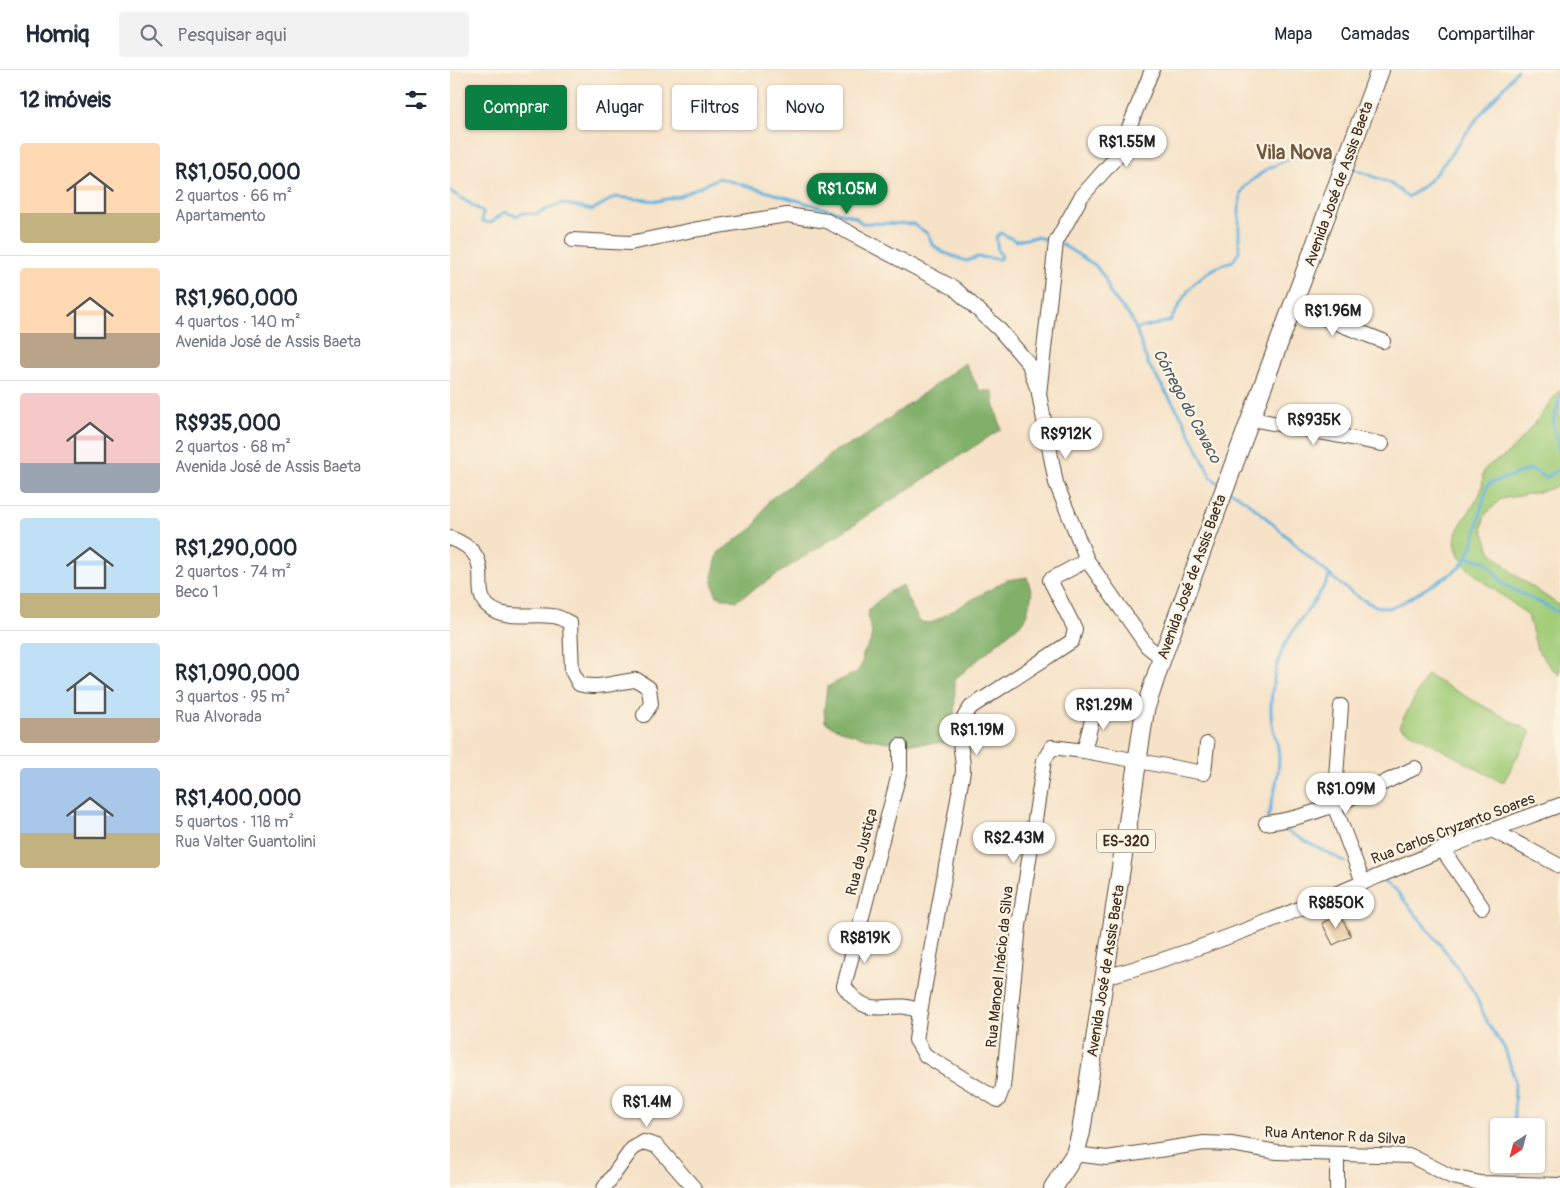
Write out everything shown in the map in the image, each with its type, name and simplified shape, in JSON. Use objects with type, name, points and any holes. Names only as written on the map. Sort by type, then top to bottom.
[{"type":"main road","name":"Avenida José de Assis Baeta","points":[[1053,1188],[1075,1154],[1081,1132],[1145,710],[1162,658],[1293,306],[1373,78],[1380,70]]},
{"type":"street","points":[[1039,394],[1056,242],[1081,198],[1118,155],[1152,70]]},
{"type":"street","points":[[573,240],[630,243],[693,230],[787,215],[827,221],[954,288],[998,328],[1029,364],[1039,394],[1056,483],[1087,560],[1146,646],[1162,658]]},
{"type":"street","points":[[1293,306],[1383,341]]},
{"type":"street","points":[[1252,419],[1382,444]]},
{"type":"street","points":[[450,538],[465,543],[480,562],[482,600],[488,607],[502,614],[554,616],[570,623],[572,671],[578,684],[592,688],[615,682],[637,680],[649,688],[651,704],[644,715]]},
{"type":"street","points":[[920,1012],[963,772],[963,755],[958,735],[961,719],[971,707],[1072,641],[1075,628],[1050,580],[1087,560]]},
{"type":"street","points":[[1084,751],[1096,704]]},
{"type":"street","points":[[1341,706],[1334,805],[1364,882]]},
{"type":"street","name":"Rua Manoel Inácio da Silva","points":[[920,1012],[916,1040],[925,1055],[998,1100],[1003,1087],[1019,926],[1044,760],[1052,748],[1084,751],[1138,763],[1204,773],[1207,744]]},
{"type":"street","name":"Rua da Justiça","points":[[900,746],[900,770],[844,986],[853,999],[870,1008],[912,1007],[920,1012]]},
{"type":"street","points":[[1266,823],[1290,820],[1334,805],[1415,768]]},
{"type":"street","name":"Rua Carlos Cryzanto Soares","points":[[1105,977],[1143,967],[1305,906],[1442,849],[1560,805]]},
{"type":"street","points":[[1492,830],[1560,866]]},
{"type":"street","points":[[1442,849],[1482,907]]},
{"type":"street","points":[[604,1188],[632,1149],[644,1142],[657,1146],[694,1188]]},
{"type":"street","name":"Rua Antenor R da Silva","points":[[1075,1154],[1107,1158],[1213,1144],[1230,1144],[1277,1152],[1411,1156],[1452,1177],[1480,1183],[1560,1186]]},
{"type":"street","points":[[1337,1155],[1337,1188]]},
{"type":"green space","points":[[965,363],[980,391],[993,391],[1001,429],[736,601],[716,596],[712,577],[718,553],[754,527],[769,500],[819,465],[834,451],[858,441]]},
{"type":"green space","points":[[1560,389],[1560,485],[1544,491],[1501,499],[1485,515],[1482,527],[1490,551],[1515,575],[1560,606],[1560,675],[1551,668],[1537,649],[1528,615],[1470,571],[1460,558],[1456,547],[1456,537],[1458,529],[1481,491],[1483,474],[1486,468],[1505,456],[1514,447],[1535,423]]},
{"type":"green space","points":[[1027,577],[1032,594],[1025,620],[955,679],[954,742],[888,742],[855,735],[825,722],[824,710],[827,687],[857,672],[862,664],[863,654],[870,643],[872,632],[868,618],[869,609],[887,593],[903,585],[907,598],[920,622],[931,623],[1007,580]]},
{"type":"green space","points":[[1427,675],[1531,732],[1503,783],[1399,726]]},
{"type":"building","points":[[1340,914],[1351,936],[1333,945],[1322,923]]},
{"type":"waterway","points":[[1354,169],[1390,183],[1408,197],[1430,180],[1439,170],[1472,125],[1517,70]]},
{"type":"waterway","points":[[1136,329],[1170,321],[1195,283],[1213,269],[1233,261],[1239,252],[1239,206],[1241,193],[1245,186],[1267,169],[1312,149],[1337,160]]},
{"type":"waterway","name":"Córrego do Cavaco","points":[[450,191],[483,212],[482,221],[490,223],[505,212],[516,216],[524,213],[536,214],[562,203],[592,210],[615,197],[658,201],[680,196],[719,178],[855,217],[862,223],[913,224],[928,234],[932,244],[942,252],[966,261],[978,257],[1000,259],[1002,256],[998,251],[996,237],[1001,233],[1016,241],[1036,237],[1053,241]]},
{"type":"waterway","name":"Córrego do Cavaco","points":[[1061,244],[1095,265],[1105,278],[1110,293],[1131,318],[1148,364],[1183,419],[1211,477],[1220,485]]},
{"type":"waterway","name":"Córrego do Cavaco","points":[[1560,397],[1553,423],[1560,455]]},
{"type":"waterway","name":"Córrego do Cavaco","points":[[1230,491],[1266,518],[1332,577],[1353,593],[1372,604],[1388,608],[1402,603],[1458,569],[1470,551],[1488,484],[1531,469],[1546,478],[1560,468]]},
{"type":"waterway","points":[[1467,557],[1487,562],[1503,584],[1560,613]]},
{"type":"waterway","points":[[1268,817],[1279,764],[1279,753],[1272,724],[1271,708],[1273,682],[1277,666],[1289,637],[1318,596],[1330,575]]},
{"type":"waterway","points":[[1279,827],[1345,862]]},
{"type":"waterway","points":[[1382,881],[1395,889],[1447,953],[1474,992],[1487,1022],[1505,1049],[1515,1080],[1514,1118]]},
{"type":"district","name":"Vila Nova","points":[[1294,152]]}]
